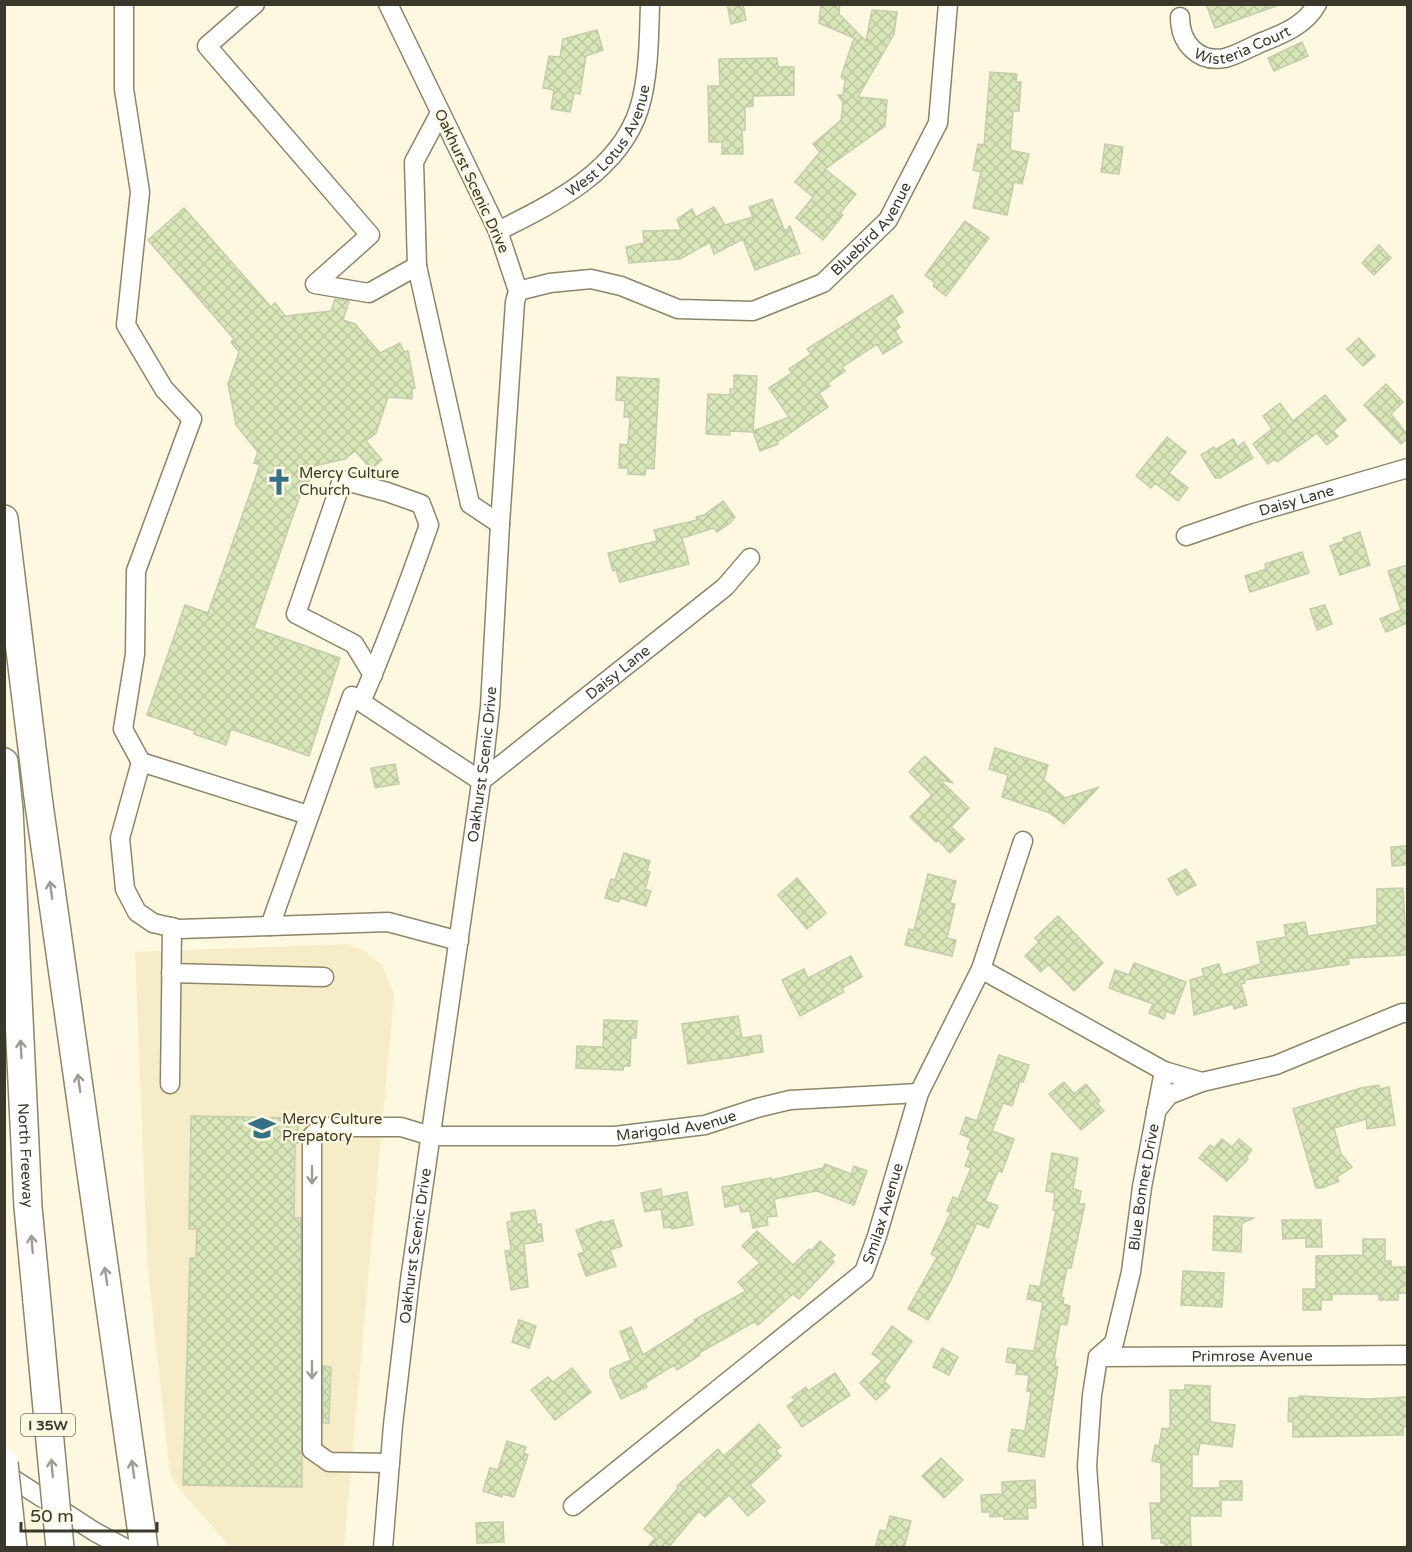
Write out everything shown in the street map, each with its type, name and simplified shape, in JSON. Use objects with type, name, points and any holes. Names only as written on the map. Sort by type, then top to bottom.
[{"type":"highway","points":[[4,519],[38,797],[144,1548]]},
{"type":"highway","name":"North Freeway","points":[[4,762],[9,809],[28,1208],[60,1548]]},
{"type":"highway","points":[[4,1463],[13,1548]]},
{"type":"street","points":[[124,4],[124,89],[140,192],[126,325],[164,389],[192,419],[136,571],[135,654],[123,729],[141,762],[308,815]]},
{"type":"street","points":[[255,4],[207,46],[370,235],[315,284],[369,293],[417,266]]},
{"type":"street","name":"Oakhurst Scenic Drive","points":[[383,1548],[410,1280],[490,707],[515,302],[519,291],[498,231],[388,4]]},
{"type":"street","name":"West Lotus Avenue","points":[[498,231],[548,206],[603,166],[628,133],[641,99],[649,50],[650,4]]},
{"type":"street","name":"Bluebird Avenue","points":[[519,291],[550,283],[591,279],[621,286],[678,309],[753,311],[823,283],[888,220],[938,123],[948,4]]},
{"type":"street","name":"Wisteria Court","points":[[1180,17],[1180,27],[1191,48],[1201,55],[1215,59],[1231,56],[1302,23],[1317,4]]},
{"type":"street","points":[[440,113],[414,162],[417,266],[470,504],[500,524]]},
{"type":"street","name":"Daisy Lane","points":[[1186,536],[1250,514],[1407,468]]},
{"type":"street","points":[[361,702],[373,675],[396,618],[429,525],[420,504],[342,480],[296,614],[354,644],[373,675]]},
{"type":"street","name":"Daisy Lane","points":[[481,781],[725,587],[750,558]]},
{"type":"street","points":[[270,926],[352,696],[481,781]]},
{"type":"street","points":[[141,762],[120,838],[125,889],[137,912],[153,924],[179,929],[388,922],[459,941]]},
{"type":"street","name":"Smilax Avenue","points":[[573,1506],[864,1272],[877,1236],[919,1093],[981,969],[1023,841]]},
{"type":"street","points":[[170,1084],[172,927]]},
{"type":"street","points":[[981,969],[1164,1071],[1202,1082]]},
{"type":"street","points":[[171,973],[324,977]]},
{"type":"street","points":[[1155,1112],[1169,1095],[1202,1082],[1276,1065],[1406,1012]]},
{"type":"street","name":"Blue Bonnet Drive","points":[[1093,1548],[1087,1466],[1092,1395],[1098,1357],[1114,1343],[1131,1272],[1142,1187],[1164,1071]]},
{"type":"street","name":"Marigold Avenue","points":[[390,1463],[329,1462],[312,1450],[312,1136],[321,1127],[401,1127],[431,1136],[615,1136],[705,1125],[790,1100],[919,1093]]},
{"type":"street","name":"Primrose Avenue","points":[[1098,1357],[1407,1355]]},
{"type":"street","points":[[4,1473],[95,1532],[125,1548]]},
{"type":"street","points":[[4,1535],[24,1548]]},
{"type":"shaded area","name":"Mercy Culture Prepatory","points":[[347,944],[363,950],[382,965],[394,994],[344,1547],[231,1547],[186,1497],[170,1475],[147,1261],[135,952]]},
{"type":"building","points":[[727,4],[743,4],[746,20],[731,24]]},
{"type":"building","points":[[821,4],[840,4],[839,14],[866,41],[872,10],[897,12],[894,34],[858,97],[887,100],[885,126],[825,169],[856,194],[840,213],[843,215],[823,240],[796,218],[813,197],[795,182],[820,152],[813,144],[841,120],[843,102],[838,95],[843,95],[845,80],[841,77],[854,38],[819,23]]},
{"type":"building","points":[[1206,4],[1275,4],[1276,6],[1215,28]]},
{"type":"building","points":[[597,30],[603,50],[586,56],[580,94],[574,93],[570,112],[551,109],[554,90],[543,88],[549,56],[560,57],[563,39]]},
{"type":"building","points":[[1302,42],[1308,56],[1274,71],[1268,58]]},
{"type":"building","points":[[777,58],[778,67],[794,67],[794,95],[753,96],[753,106],[745,107],[745,130],[742,130],[743,154],[722,154],[722,142],[709,142],[708,86],[720,86],[719,59]]},
{"type":"building","points":[[990,72],[1017,74],[1016,82],[1021,82],[1019,111],[1013,111],[1010,150],[1029,154],[1022,184],[1014,182],[1007,215],[973,208],[981,172],[973,170],[978,144],[984,145]]},
{"type":"building","points":[[1105,144],[1123,147],[1119,174],[1101,172]]},
{"type":"building","points":[[772,199],[785,232],[790,226],[800,253],[755,270],[743,239],[714,254],[710,242],[680,259],[629,263],[626,247],[644,243],[643,231],[681,230],[677,219],[692,209],[696,217],[714,207],[725,225],[753,217],[749,207]]},
{"type":"building","name":"Mercy Culture Church","points":[[184,208],[271,307],[275,303],[285,316],[331,311],[335,299],[349,301],[343,320],[355,324],[380,353],[400,343],[404,352],[408,351],[415,388],[412,389],[412,399],[388,397],[376,433],[366,441],[382,460],[371,469],[355,451],[345,459],[314,466],[309,482],[305,481],[254,628],[340,658],[309,756],[231,729],[226,745],[194,734],[195,731],[147,715],[185,605],[208,613],[260,465],[254,463],[258,452],[236,425],[228,384],[239,352],[231,342],[234,339],[148,240]]},
{"type":"building","points":[[965,221],[989,238],[946,296],[933,286],[935,283],[925,275]]},
{"type":"building","points":[[1379,245],[1391,258],[1374,275],[1362,263]]},
{"type":"building","points":[[892,295],[903,312],[895,318],[900,327],[895,331],[902,342],[883,354],[877,344],[842,367],[845,371],[828,383],[830,386],[819,393],[828,407],[777,442],[778,444],[760,451],[753,431],[789,417],[769,388],[792,373],[789,369],[811,354],[807,349]]},
{"type":"building","points":[[1359,338],[1375,356],[1363,366],[1347,349]]},
{"type":"building","points":[[734,375],[757,376],[753,432],[730,431],[730,435],[706,434],[708,394],[730,395],[730,389],[734,389]]},
{"type":"building","points":[[617,377],[659,379],[654,469],[646,468],[645,475],[628,474],[628,468],[619,468],[620,444],[628,445],[630,417],[624,417],[625,401],[616,400]]},
{"type":"building","points":[[1386,384],[1403,402],[1391,414],[1407,434],[1407,439],[1401,444],[1364,405]]},
{"type":"building","points":[[1325,395],[1346,420],[1333,431],[1338,436],[1327,445],[1317,433],[1277,462],[1275,459],[1268,464],[1253,444],[1272,429],[1263,416],[1280,403],[1293,421]]},
{"type":"building","points":[[1167,437],[1186,452],[1169,473],[1188,488],[1178,501],[1155,483],[1151,488],[1136,476]]},
{"type":"building","points":[[1233,439],[1238,447],[1244,442],[1253,458],[1220,478],[1215,478],[1201,455]]},
{"type":"building","points":[[723,501],[735,517],[730,523],[717,532],[714,528],[682,538],[689,564],[620,582],[616,570],[613,571],[608,553],[657,541],[654,530],[697,520],[696,517],[704,515]]},
{"type":"building","points":[[1360,532],[1370,565],[1340,575],[1330,546]]},
{"type":"building","points":[[1302,552],[1309,573],[1250,592],[1245,576],[1266,569],[1265,564]]},
{"type":"building","points":[[1407,565],[1407,623],[1386,632],[1380,619],[1401,610],[1388,571]]},
{"type":"building","points":[[1325,605],[1332,624],[1317,630],[1310,609]]},
{"type":"building","points":[[995,748],[1048,765],[1044,780],[1065,798],[1099,787],[1064,824],[1050,813],[1002,797],[1008,775],[989,769]]},
{"type":"building","points":[[925,756],[953,783],[939,779],[969,808],[951,827],[964,839],[950,853],[910,817],[932,795],[909,772]]},
{"type":"building","points":[[395,764],[399,784],[375,788],[371,768]]},
{"type":"building","points":[[1407,846],[1407,865],[1392,866],[1391,847]]},
{"type":"building","points":[[624,853],[650,861],[647,871],[650,872],[645,889],[651,891],[646,906],[620,898],[619,902],[605,898],[611,879],[615,880]]},
{"type":"building","points":[[1186,869],[1196,885],[1177,895],[1168,879]]},
{"type":"building","points":[[928,874],[956,881],[950,903],[955,904],[947,938],[956,940],[952,956],[905,945],[909,929],[914,930]]},
{"type":"building","points":[[797,878],[826,913],[807,929],[778,895]]},
{"type":"building","points":[[1403,888],[1407,955],[1348,958],[1349,964],[1244,980],[1245,983],[1241,984],[1247,1005],[1234,1009],[1233,1004],[1194,1015],[1190,980],[1204,976],[1202,969],[1219,964],[1222,975],[1261,964],[1257,942],[1286,937],[1284,925],[1305,922],[1308,936],[1377,925],[1377,889]]},
{"type":"building","points":[[1058,916],[1103,963],[1074,991],[1048,964],[1041,972],[1025,956],[1039,942],[1035,938]]},
{"type":"building","points":[[851,956],[862,977],[842,988],[844,992],[800,1016],[782,980],[804,969],[808,978]]},
{"type":"building","points":[[1134,963],[1186,982],[1174,1014],[1166,1011],[1164,1019],[1149,1013],[1153,1004],[1109,988],[1115,970],[1129,975]]},
{"type":"building","points":[[738,1016],[742,1038],[761,1035],[763,1052],[688,1064],[682,1024]]},
{"type":"building","points":[[604,1020],[637,1021],[636,1038],[631,1038],[630,1066],[624,1066],[623,1070],[576,1068],[577,1046],[603,1047]]},
{"type":"building","points":[[999,1055],[1029,1065],[1023,1082],[1020,1081],[1012,1106],[1003,1103],[992,1131],[1014,1139],[1002,1172],[998,1171],[985,1201],[998,1206],[988,1228],[977,1223],[950,1282],[928,1320],[908,1309],[937,1257],[931,1254],[951,1212],[947,1211],[953,1197],[958,1199],[971,1168],[965,1166],[971,1150],[967,1149],[971,1138],[960,1134],[966,1117],[977,1121]]},
{"type":"building","points":[[1064,1082],[1074,1094],[1086,1084],[1100,1101],[1097,1103],[1104,1111],[1081,1130],[1049,1094]]},
{"type":"building","points":[[1379,1085],[1380,1089],[1389,1087],[1395,1125],[1367,1129],[1366,1119],[1334,1128],[1341,1154],[1352,1167],[1337,1177],[1339,1181],[1316,1188],[1293,1109],[1361,1088]]},
{"type":"building","points":[[191,1116],[298,1118],[298,1143],[295,1143],[294,1218],[301,1218],[302,1487],[183,1485],[190,1258],[196,1258],[197,1229],[189,1229]]},
{"type":"building","points":[[1222,1139],[1232,1147],[1239,1139],[1252,1150],[1246,1157],[1248,1159],[1227,1181],[1199,1158],[1210,1145],[1214,1148]]},
{"type":"building","points":[[1052,1153],[1078,1158],[1073,1189],[1081,1191],[1079,1204],[1085,1204],[1071,1268],[1067,1268],[1061,1297],[1064,1298],[1063,1304],[1070,1306],[1067,1325],[1060,1324],[1054,1359],[1056,1360],[1055,1366],[1058,1367],[1044,1457],[1008,1451],[1012,1429],[1025,1431],[1031,1392],[1027,1391],[1029,1375],[1016,1374],[1017,1364],[1006,1362],[1008,1348],[1034,1351],[1043,1302],[1027,1299],[1030,1285],[1040,1287],[1056,1210],[1053,1210],[1055,1193],[1046,1191]]},
{"type":"building","points":[[825,1164],[851,1174],[854,1166],[867,1171],[854,1205],[817,1191],[774,1199],[777,1216],[767,1217],[768,1225],[753,1228],[750,1211],[741,1212],[739,1204],[725,1207],[722,1187],[771,1178],[771,1180],[823,1168]]},
{"type":"building","points":[[661,1189],[662,1197],[687,1192],[693,1225],[672,1229],[671,1227],[664,1228],[661,1209],[645,1212],[641,1193]]},
{"type":"building","points":[[535,1210],[537,1224],[541,1224],[543,1241],[524,1244],[528,1287],[511,1290],[505,1251],[511,1250],[507,1222],[512,1221],[511,1213]]},
{"type":"building","points":[[1214,1216],[1254,1218],[1242,1223],[1241,1252],[1213,1250]]},
{"type":"building","points":[[613,1220],[622,1246],[610,1250],[616,1266],[586,1276],[578,1254],[584,1252],[576,1230],[602,1221],[603,1223]]},
{"type":"building","points":[[1282,1220],[1321,1220],[1322,1247],[1306,1247],[1306,1238],[1283,1239]]},
{"type":"building","points":[[757,1231],[793,1265],[820,1241],[835,1255],[831,1259],[834,1262],[799,1299],[793,1294],[758,1325],[754,1322],[699,1353],[700,1355],[677,1370],[674,1365],[645,1383],[647,1387],[621,1399],[610,1375],[610,1369],[631,1360],[620,1332],[631,1327],[643,1355],[695,1322],[694,1320],[746,1291],[738,1282],[760,1263],[742,1246]]},
{"type":"building","points":[[1363,1239],[1385,1239],[1385,1261],[1391,1261],[1391,1267],[1407,1267],[1407,1293],[1398,1293],[1398,1300],[1379,1300],[1379,1294],[1332,1294],[1332,1300],[1321,1300],[1321,1310],[1303,1310],[1303,1289],[1316,1289],[1316,1256],[1363,1255]]},
{"type":"building","points":[[1183,1271],[1224,1273],[1222,1307],[1181,1305]]},
{"type":"building","points":[[519,1320],[536,1326],[529,1348],[512,1342]]},
{"type":"building","points":[[892,1326],[912,1341],[884,1381],[890,1387],[876,1400],[860,1383],[882,1361],[872,1354]]},
{"type":"building","points":[[942,1348],[958,1357],[949,1375],[933,1367]]},
{"type":"building","points":[[323,1366],[331,1367],[329,1423],[323,1423]]},
{"type":"building","points":[[572,1368],[591,1392],[555,1420],[531,1390],[548,1377],[553,1382]]},
{"type":"building","points":[[835,1373],[850,1395],[802,1427],[787,1406],[795,1400],[792,1397],[806,1387],[808,1391]]},
{"type":"building","points":[[1185,1385],[1210,1386],[1210,1422],[1235,1425],[1232,1447],[1200,1443],[1198,1455],[1192,1454],[1192,1488],[1220,1488],[1220,1481],[1242,1481],[1242,1500],[1221,1500],[1221,1516],[1190,1516],[1191,1548],[1165,1548],[1165,1543],[1161,1543],[1161,1538],[1152,1539],[1150,1503],[1161,1503],[1161,1463],[1152,1461],[1155,1445],[1159,1446],[1162,1428],[1170,1429],[1170,1390],[1185,1390]]},
{"type":"building","points":[[1299,1396],[1368,1399],[1407,1397],[1407,1427],[1403,1427],[1403,1435],[1293,1437],[1293,1422],[1288,1421],[1289,1398],[1299,1398]]},
{"type":"building","points":[[759,1424],[780,1447],[776,1451],[781,1456],[750,1485],[765,1501],[748,1516],[729,1495],[705,1517],[699,1511],[668,1548],[647,1548],[655,1538],[644,1529],[678,1488],[677,1486],[718,1449],[724,1456]]},
{"type":"building","points":[[507,1441],[526,1447],[524,1453],[528,1455],[514,1497],[502,1494],[502,1497],[483,1491],[490,1468],[498,1470]]},
{"type":"building","points":[[941,1458],[963,1480],[944,1498],[922,1476]]},
{"type":"building","points":[[1035,1480],[1036,1508],[1027,1508],[1028,1519],[990,1517],[990,1512],[982,1512],[981,1495],[1002,1494],[1002,1482]]},
{"type":"building","points":[[890,1516],[911,1521],[904,1548],[875,1548],[880,1530],[886,1531]]},
{"type":"building","points":[[503,1522],[504,1542],[477,1543],[476,1523]]},
{"type":"place","name":"Mercy Culture Church","points":[[279,482]]},
{"type":"place","name":"Mercy Culture Prepatory","points":[[262,1128]]}]
